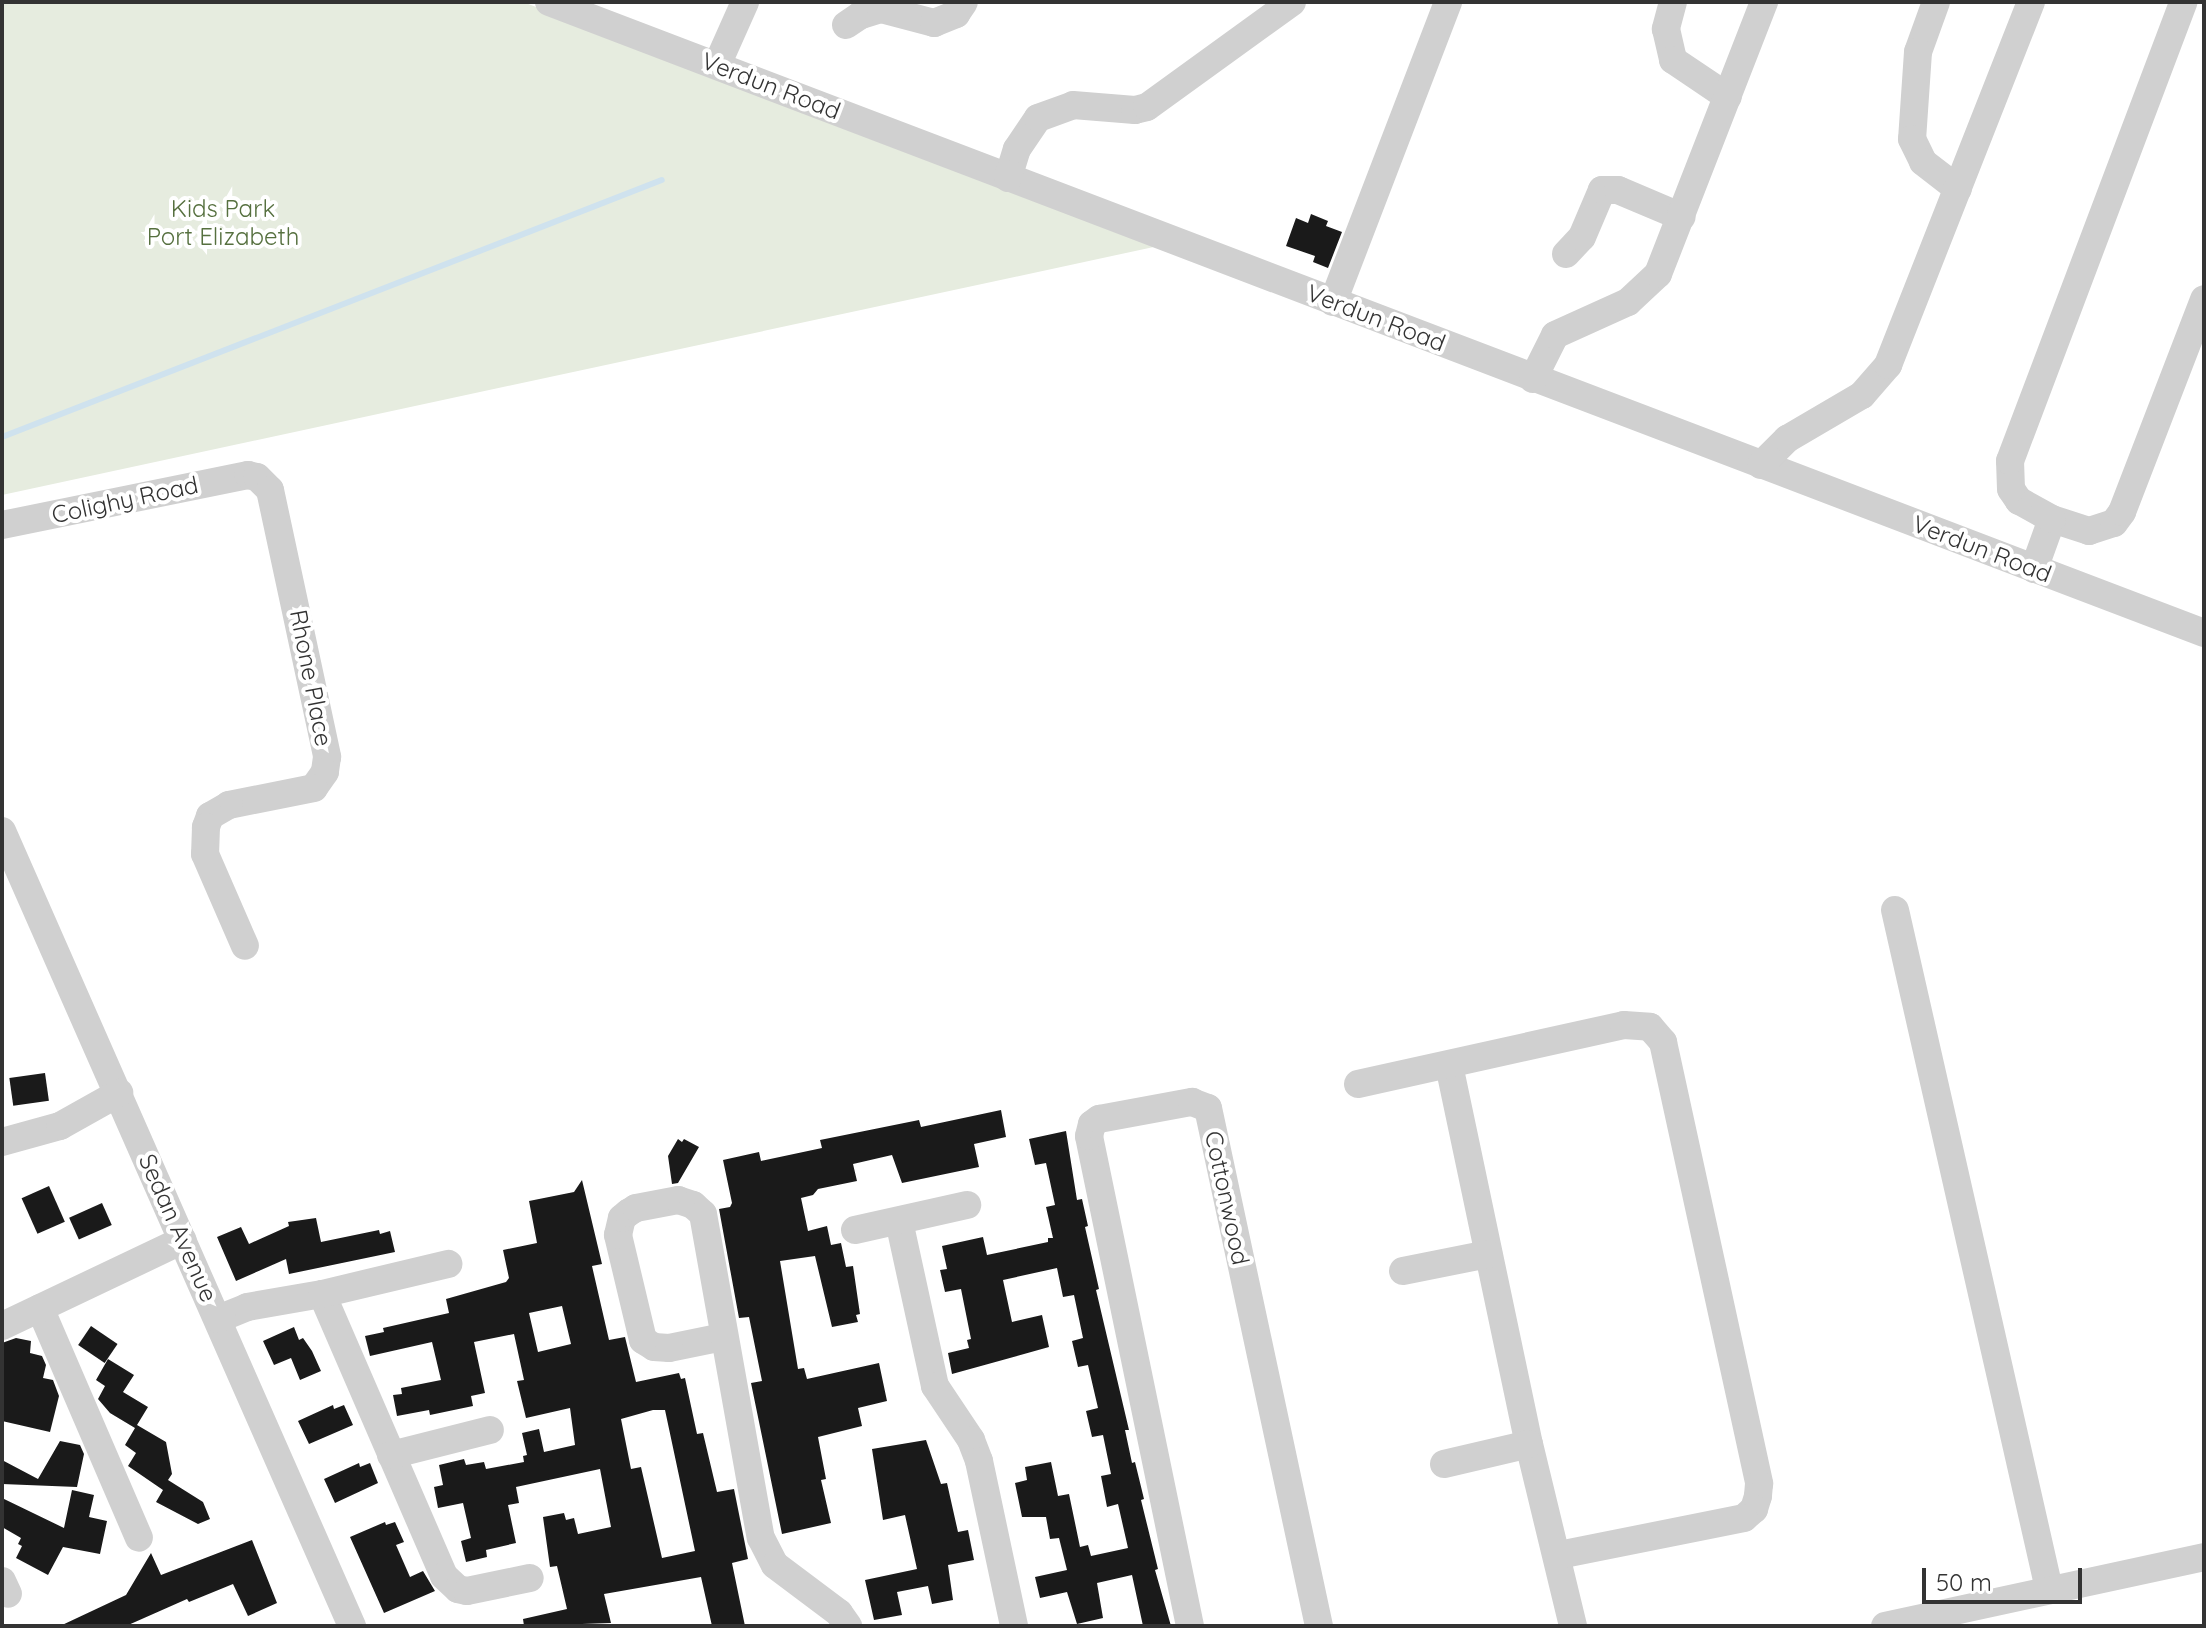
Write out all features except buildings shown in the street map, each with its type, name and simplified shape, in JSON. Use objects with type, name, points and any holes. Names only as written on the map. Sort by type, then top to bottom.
[{"type":"street","name":"Verdun Road","points":[[549,2],[2204,633]]},
{"type":"street","points":[[717,65],[745,2]]},
{"type":"street","points":[[846,25],[861,15],[881,9],[919,22],[948,21],[964,2]]},
{"type":"street","points":[[1008,178],[1017,149],[1028,128],[1038,118],[1073,105],[1135,110],[1147,107],[1292,2]]},
{"type":"street","points":[[1333,302],[1448,2]]},
{"type":"street","points":[[1673,2],[1666,29],[1673,60],[1728,97]]},
{"type":"street","points":[[1533,379],[1555,335],[1628,302],[1658,274],[1764,2]]},
{"type":"street","points":[[1936,2],[1918,52],[1912,139],[1923,162],[1958,189]]},
{"type":"street","points":[[1761,465],[1787,439],[1862,395],[1875,383],[1895,350],[2031,2]]},
{"type":"street","points":[[2183,2],[2010,461],[2011,489],[2019,501],[2052,519],[2089,531],[2114,523],[2122,512],[2204,299]]},
{"type":"street","points":[[1566,254],[1582,237],[1602,190],[1618,190],[1682,217]]},
{"type":"street","name":"Colighy Road","points":[[2,525],[248,475]]},
{"type":"street","name":"Rhone Place","points":[[245,946],[205,854],[210,816],[229,805],[314,788],[321,781],[327,757],[275,502],[264,482],[248,475]]},
{"type":"street","points":[[2034,569],[2052,519]]},
{"type":"street","name":"Sedan Avenue","points":[[2,831],[352,1626]]},
{"type":"street","points":[[1895,910],[2049,1589]]},
{"type":"street","points":[[1358,1084],[1624,1025],[1650,1027],[1663,1042],[1759,1484],[1758,1496],[1754,1509],[1744,1518],[1558,1555]]},
{"type":"street","points":[[1449,1065],[1529,1444],[1573,1626]]},
{"type":"street","points":[[2,1142],[60,1126],[119,1093]]},
{"type":"street","name":"Cottonwood","points":[[1190,1626],[1089,1136],[1092,1124],[1099,1119],[1183,1102],[1199,1102],[1208,1108],[1319,1626]]},
{"type":"street","points":[[723,1337],[669,1348],[654,1347],[643,1340],[618,1235],[622,1218],[628,1213],[678,1200],[693,1205],[703,1214],[754,1509],[767,1553],[784,1574],[839,1613],[848,1626]]},
{"type":"street","points":[[855,1230],[967,1205]]},
{"type":"street","points":[[899,1221],[935,1386],[971,1440],[979,1461],[1014,1626]]},
{"type":"street","points":[[2,1326],[183,1240]]},
{"type":"street","points":[[1403,1271],[1488,1254]]},
{"type":"street","points":[[218,1319],[247,1307],[322,1294],[448,1264]]},
{"type":"street","points":[[322,1294],[444,1576],[451,1584],[478,1591],[530,1578]]},
{"type":"street","points":[[40,1308],[139,1538]]},
{"type":"street","points":[[391,1455],[490,1430]]},
{"type":"street","points":[[1444,1464],[1529,1444]]},
{"type":"street","points":[[1890,1625],[2204,1557]]},
{"type":"green space","name":"Kids Park Port Elizabeth","points":[[2,2],[523,2],[1163,245],[2,495]]},
{"type":"waterway","points":[[2,437],[662,180]]}]
